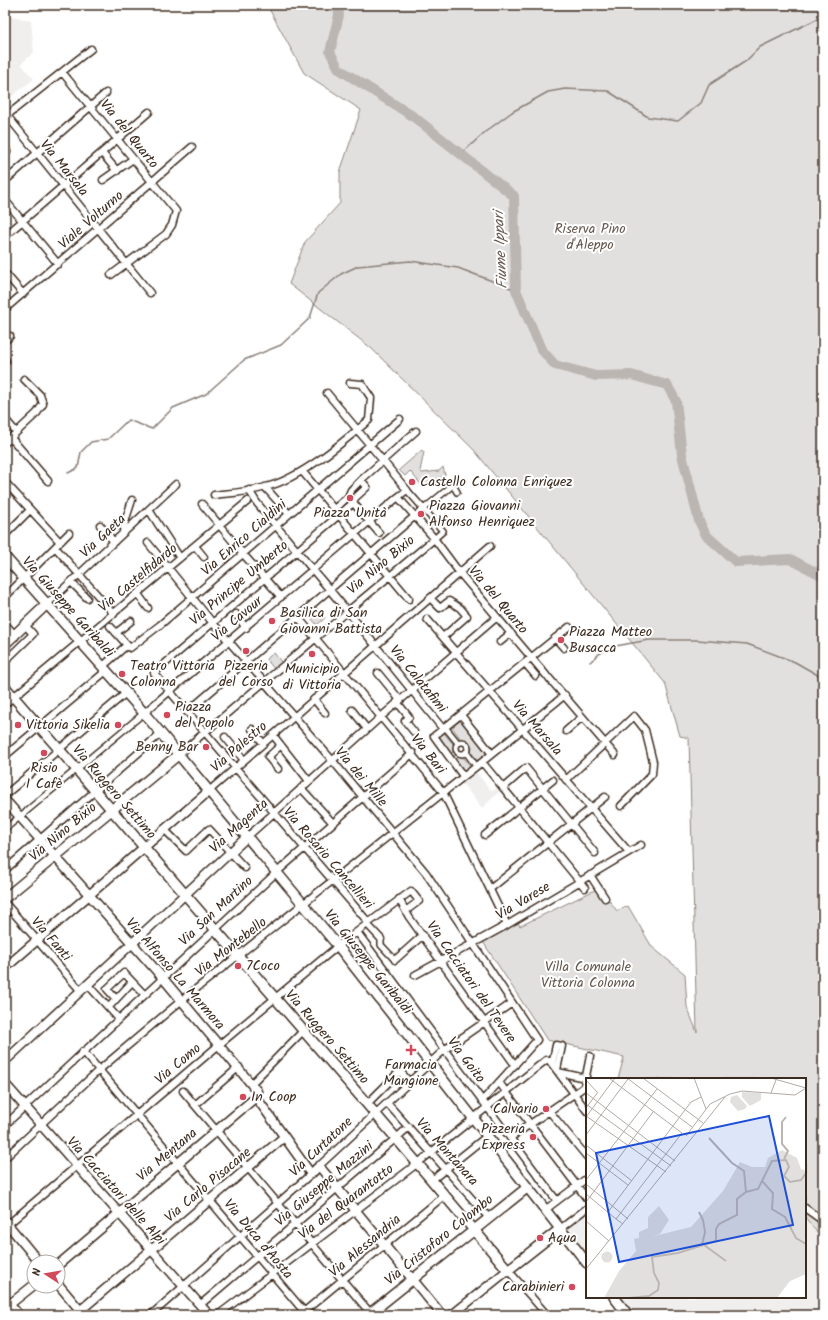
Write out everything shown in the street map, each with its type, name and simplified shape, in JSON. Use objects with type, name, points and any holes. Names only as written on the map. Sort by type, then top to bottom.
[{"type":"main road","name":"Via Giuseppe Garibaldi","points":[[5,558],[126,693],[142,715],[209,791],[304,904],[586,1262]]},
{"type":"main road","points":[[5,644],[46,605]]},
{"type":"main road","points":[[5,626],[14,636]]},
{"type":"main road","name":"Via Ruggero Settimo","points":[[5,687],[58,750],[418,1163],[508,1270]]},
{"type":"main road","name":"Via Nino Bixio","points":[[5,898],[178,756]]},
{"type":"main road","name":"Via Cristoforo Colombo","points":[[370,1314],[528,1188]]},
{"type":"main road","points":[[508,1270],[560,1229]]},
{"type":"main road","points":[[615,1298],[628,1315]]},
{"type":"street","points":[[6,115],[91,49]]},
{"type":"street","name":"Via del Quarto","points":[[62,72],[176,211],[172,225],[166,234],[126,263]]},
{"type":"street","points":[[5,181],[106,93]]},
{"type":"street","points":[[5,236],[149,112]]},
{"type":"street","name":"Via Marsala","points":[[6,115],[150,293]]},
{"type":"street","points":[[5,145],[7,152]]},
{"type":"street","name":"Viale Volturno","points":[[5,310],[192,147]]},
{"type":"street","points":[[102,153],[117,171]]},
{"type":"street","points":[[103,180],[134,160]]},
{"type":"street","points":[[5,200],[58,264]]},
{"type":"street","points":[[111,275],[126,263]]},
{"type":"street","points":[[5,273],[23,294]]},
{"type":"street","points":[[5,443],[37,413],[43,404],[40,395],[24,379]]},
{"type":"street","points":[[214,495],[265,487],[291,478],[358,430],[368,420],[371,398],[362,384],[350,383]]},
{"type":"street","points":[[327,393],[406,489],[426,508],[443,531],[433,540]]},
{"type":"street","points":[[5,419],[16,432]]},
{"type":"street","name":"Via Enrico Cialdini","points":[[5,756],[40,728],[104,669],[127,645],[130,648],[244,555],[276,525],[400,419]]},
{"type":"street","points":[[334,509],[348,497],[350,490],[416,431]]},
{"type":"street","points":[[11,438],[48,481]]},
{"type":"street","points":[[302,471],[409,599]]},
{"type":"street","name":"Via Principe Umberto","points":[[156,670],[353,503],[355,498],[367,487],[363,479]]},
{"type":"street","points":[[5,482],[60,542]]},
{"type":"street","name":"Via Gaeta","points":[[46,605],[176,484]]},
{"type":"street","points":[[188,711],[332,590],[453,485],[457,492]]},
{"type":"street","points":[[265,487],[289,514]]},
{"type":"street","points":[[249,490],[257,503],[313,568],[355,535],[406,489]]},
{"type":"street","points":[[348,497],[379,533]]},
{"type":"street","name":"Via del Quarto","points":[[397,498],[531,658],[565,695],[615,755]]},
{"type":"street","points":[[123,533],[122,530],[129,514],[132,500]]},
{"type":"street","name":"Via Castelfidardo","points":[[5,704],[248,501]]},
{"type":"street","points":[[202,504],[280,596]]},
{"type":"street","points":[[5,535],[30,510]]},
{"type":"street","points":[[148,510],[180,558]]},
{"type":"street","points":[[100,525],[114,542]]},
{"type":"street","points":[[6,594],[24,579],[68,533]]},
{"type":"street","name":"Via Nino Bixio","points":[[348,611],[433,540]]},
{"type":"street","name":"Via dei Mille","points":[[148,543],[245,662],[332,760],[429,877],[537,1040],[513,1063]]},
{"type":"street","points":[[195,546],[204,557]]},
{"type":"street","name":"Via Palestro","points":[[6,965],[209,791],[490,546]]},
{"type":"street","points":[[55,548],[114,614]]},
{"type":"street","name":"Via Calatafimi","points":[[313,568],[443,727]]},
{"type":"street","name":"Via Cavour","points":[[142,715],[228,641],[246,628],[313,568]]},
{"type":"street","points":[[71,582],[86,598]]},
{"type":"street","points":[[138,594],[148,608]]},
{"type":"street","points":[[430,598],[440,608],[449,601],[460,608],[468,616],[443,637]]},
{"type":"street","points":[[178,756],[348,611]]},
{"type":"street","points":[[236,614],[246,628]]},
{"type":"street","name":"Via Magenta","points":[[5,1061],[273,813],[398,701],[497,617]]},
{"type":"street","name":"Via Bari","points":[[298,618],[413,753],[443,792],[507,925]]},
{"type":"street","name":"Via Marsala","points":[[427,619],[629,852]]},
{"type":"street","points":[[116,633],[131,620]]},
{"type":"street","points":[[5,661],[33,634],[25,625]]},
{"type":"street","points":[[110,626],[127,645]]},
{"type":"street","points":[[462,777],[434,736],[443,727],[462,714],[569,627]]},
{"type":"street","points":[[500,642],[511,633]]},
{"type":"street","points":[[555,638],[564,648]]},
{"type":"street","points":[[525,663],[536,676]]},
{"type":"street","name":"Via Rosario Cancellieri","points":[[156,670],[154,673],[171,691],[381,939]]},
{"type":"street","points":[[378,673],[409,717],[405,721],[414,732]]},
{"type":"street","points":[[5,795],[126,693]]},
{"type":"street","points":[[462,714],[493,753],[565,695]]},
{"type":"street","points":[[314,699],[325,714]]},
{"type":"street","points":[[352,710],[367,729]]},
{"type":"street","points":[[5,829],[142,715]]},
{"type":"street","points":[[566,780],[634,716],[645,730],[653,762],[652,774],[621,806]]},
{"type":"street","points":[[566,731],[582,717]]},
{"type":"street","points":[[443,727],[458,742],[462,741],[466,743],[468,746],[466,752]]},
{"type":"street","points":[[252,729],[263,743]]},
{"type":"street","points":[[5,870],[159,735]]},
{"type":"street","points":[[273,735],[309,781]]},
{"type":"street","points":[[225,737],[244,760]]},
{"type":"street","points":[[457,752],[456,746],[458,742]]},
{"type":"street","points":[[278,769],[268,757],[281,745]]},
{"type":"street","points":[[449,757],[457,752],[462,754],[466,752]]},
{"type":"street","points":[[466,752],[503,788],[585,888]]},
{"type":"street","name":"Via San Martino","points":[[5,1125],[276,872],[413,753]]},
{"type":"street","name":"Via Montebello","points":[[5,1158],[99,1070],[182,1000],[239,957],[332,880],[493,753]]},
{"type":"street","points":[[503,788],[526,768],[595,853]]},
{"type":"street","points":[[486,835],[554,780]]},
{"type":"street","points":[[301,788],[332,822]]},
{"type":"street","points":[[490,889],[605,797]]},
{"type":"street","name":"Via Alfonso La Marmora","points":[[5,800],[162,977],[239,1067],[257,1091],[256,1097],[311,1174]]},
{"type":"street","points":[[164,829],[186,851],[209,829],[245,868]]},
{"type":"street","name":"Via Varese","points":[[415,975],[507,925],[641,845]]},
{"type":"street","points":[[590,875],[605,898]]},
{"type":"street","points":[[399,899],[411,891],[419,901],[407,910]]},
{"type":"street","name":"Via Como","points":[[6,1225],[338,946],[399,899]]},
{"type":"street","name":"Via Cacciatori del Tevere","points":[[399,899],[423,936],[513,1063]]},
{"type":"street","name":"Via Fanti","points":[[5,903],[80,990]]},
{"type":"street","name":"Via Goito","points":[[357,932],[557,1201]]},
{"type":"street","points":[[381,939],[381,945],[395,960],[423,936]]},
{"type":"street","points":[[116,999],[107,989],[124,973],[144,994]]},
{"type":"street","points":[[109,1007],[132,982]]},
{"type":"street","points":[[87,984],[118,1018]]},
{"type":"street","name":"Via Curtatone","points":[[151,1315],[278,1204],[410,1083],[430,1062],[444,1050],[512,1003]]},
{"type":"street","points":[[251,1084],[303,1031]]},
{"type":"street","points":[[557,1071],[562,1046],[556,1045],[552,1064],[557,1071],[566,1083],[586,1109]]},
{"type":"street","name":"Via Duca d'Aosta","points":[[83,1051],[272,1274],[303,1314]]},
{"type":"street","points":[[510,1138],[575,1094],[585,1083],[590,1056]]},
{"type":"street","name":"Via del Quarantotto","points":[[218,1315],[355,1209],[418,1163],[546,1060],[549,1060],[552,1064]]},
{"type":"street","points":[[482,1100],[499,1082],[513,1063]]},
{"type":"street","points":[[194,1105],[239,1067]]},
{"type":"street","points":[[367,1104],[400,1071],[410,1083]]},
{"type":"street","points":[[557,1071],[585,1083]]},
{"type":"street","points":[[566,1083],[575,1080],[585,1083]]},
{"type":"street","points":[[499,1082],[529,1125],[586,1198]]},
{"type":"street","name":"Via Cacciatori delle Alpi","points":[[5,1084],[209,1315]]},
{"type":"street","points":[[183,1091],[370,1314]]},
{"type":"street","name":"Via Mentana","points":[[66,1258],[256,1097]]},
{"type":"street","name":"Via Montanara","points":[[387,1103],[489,1218]]},
{"type":"street","points":[[550,1112],[586,1156]]},
{"type":"street","name":"Via Giuseppe Mazzini","points":[[200,1305],[409,1127]]},
{"type":"street","points":[[432,1180],[487,1136]]},
{"type":"street","name":"Via Carlo Pisacane","points":[[80,1314],[151,1249],[284,1137]]},
{"type":"street","points":[[319,1166],[442,1315]]},
{"type":"street","points":[[545,1210],[586,1179]]},
{"type":"street","name":"Via Alessandria","points":[[303,1314],[445,1195]]},
{"type":"street","points":[[560,1229],[586,1209]]},
{"type":"street","points":[[806,1209],[823,1221]]},
{"type":"street","points":[[6,1225],[32,1254]]},
{"type":"street","points":[[452,1315],[508,1270]]},
{"type":"street","name":"Via Ruggero Settimo","points":[[508,1270],[547,1315]]},
{"type":"street","points":[[20,1315],[7,1303],[26,1290]]},
{"type":"street","points":[[65,1294],[80,1314]]},
{"type":"shaded area","points":[[13,16],[31,21],[34,52],[21,64],[34,79],[5,102],[5,18]]},
{"type":"shaded area","points":[[475,771],[489,788],[493,791],[497,788],[500,791],[482,808],[461,782]]},
{"type":"shaded area","points":[[586,1214],[586,1256],[565,1230]]},
{"type":"shaded area","points":[[806,1218],[823,1240],[823,1315],[633,1315],[620,1298],[806,1298]]},
{"type":"green space","name":"Riserva Pino d'Aleppo","points":[[267,5],[823,5],[823,1240],[806,1218],[806,1078],[618,1078],[624,1057],[547,1040],[483,942],[517,922],[520,926],[597,889],[604,902],[608,899],[617,911],[628,906],[652,947],[685,974],[687,1007],[697,1032],[689,738],[680,736],[665,683],[474,450],[371,348],[289,284],[305,242],[340,203],[340,172],[361,110],[304,73]]},
{"type":"green space","points":[[422,450],[424,452],[420,471],[422,473],[439,471],[443,467],[445,475],[432,483],[430,481],[423,487],[410,471],[405,476],[399,470]]},
{"type":"green space","points":[[315,606],[325,618],[317,625],[307,613]]},
{"type":"green space","points":[[274,653],[283,664],[275,670],[266,659]]},
{"type":"green space","points":[[461,720],[487,754],[478,761],[471,752],[472,747],[469,741],[460,738],[452,727]]},
{"type":"green space","points":[[444,733],[453,744],[453,752],[450,754],[438,738]]},
{"type":"green space","points":[[455,755],[464,758],[471,767],[464,772],[452,757]]},
{"type":"waterway","name":"Fiume Ippari","points":[[338,5],[339,15],[330,52],[339,69],[414,117],[514,196],[516,290],[541,349],[555,365],[596,376],[631,375],[667,385],[676,401],[682,455],[699,521],[706,535],[736,562],[790,559],[823,576]]},
{"type":"waterway","points":[[460,155],[485,132],[512,112],[548,92],[565,89],[608,91],[648,117],[678,121],[701,103],[709,85],[746,61],[760,47],[823,16]]},
{"type":"waterway","points":[[68,473],[78,468],[81,452],[91,442],[108,439],[128,420],[152,429],[173,408],[206,394],[244,360],[281,345],[310,318],[318,293],[341,274],[358,266],[410,261],[458,268],[516,290]]},
{"type":"waterway","points":[[590,662],[610,647],[649,640],[697,640],[747,644],[795,662],[823,678]]},
{"type":"place","name":"Castello Colonna Enriquez","points":[[412,482]]},
{"type":"place","name":"Piazza Unità","points":[[350,498]]},
{"type":"place","name":"Piazza Giovanni Alfonso Henriquez","points":[[421,514]]},
{"type":"place","name":"Basilica di San Giovanni Battista","points":[[272,621]]},
{"type":"place","name":"Piazza Matteo Busacca","points":[[561,640]]},
{"type":"place","name":"Pizzeria del Corso","points":[[246,651]]},
{"type":"place","name":"Municipio di Vittoria","points":[[312,654]]},
{"type":"place","name":"Teatro Vittoria Colonna","points":[[122,674]]},
{"type":"place","name":"Piazza del Popolo","points":[[167,715]]},
{"type":"place","name":"Vittoria","points":[[18,725]]},
{"type":"place","name":"Sikelia","points":[[118,725]]},
{"type":"place","name":"Benny Bar","points":[[206,747]]},
{"type":"place","name":"Risio I Cafè","points":[[44,753]]},
{"type":"place","name":"7Coco","points":[[238,966]]},
{"type":"place","name":"Farmacia Mangione","points":[[411,1050]]},
{"type":"place","name":"In Coop","points":[[243,1097]]},
{"type":"place","name":"Calvario","points":[[546,1109]]},
{"type":"place","name":"Pizzeria Express","points":[[533,1137]]},
{"type":"place","name":"Aqua","points":[[540,1238]]},
{"type":"place","name":"Carabinieri","points":[[572,1287]]},
{"type":"park label","name":"Villa Comunale Vittoria Colonna","points":[[588,976]]}]
